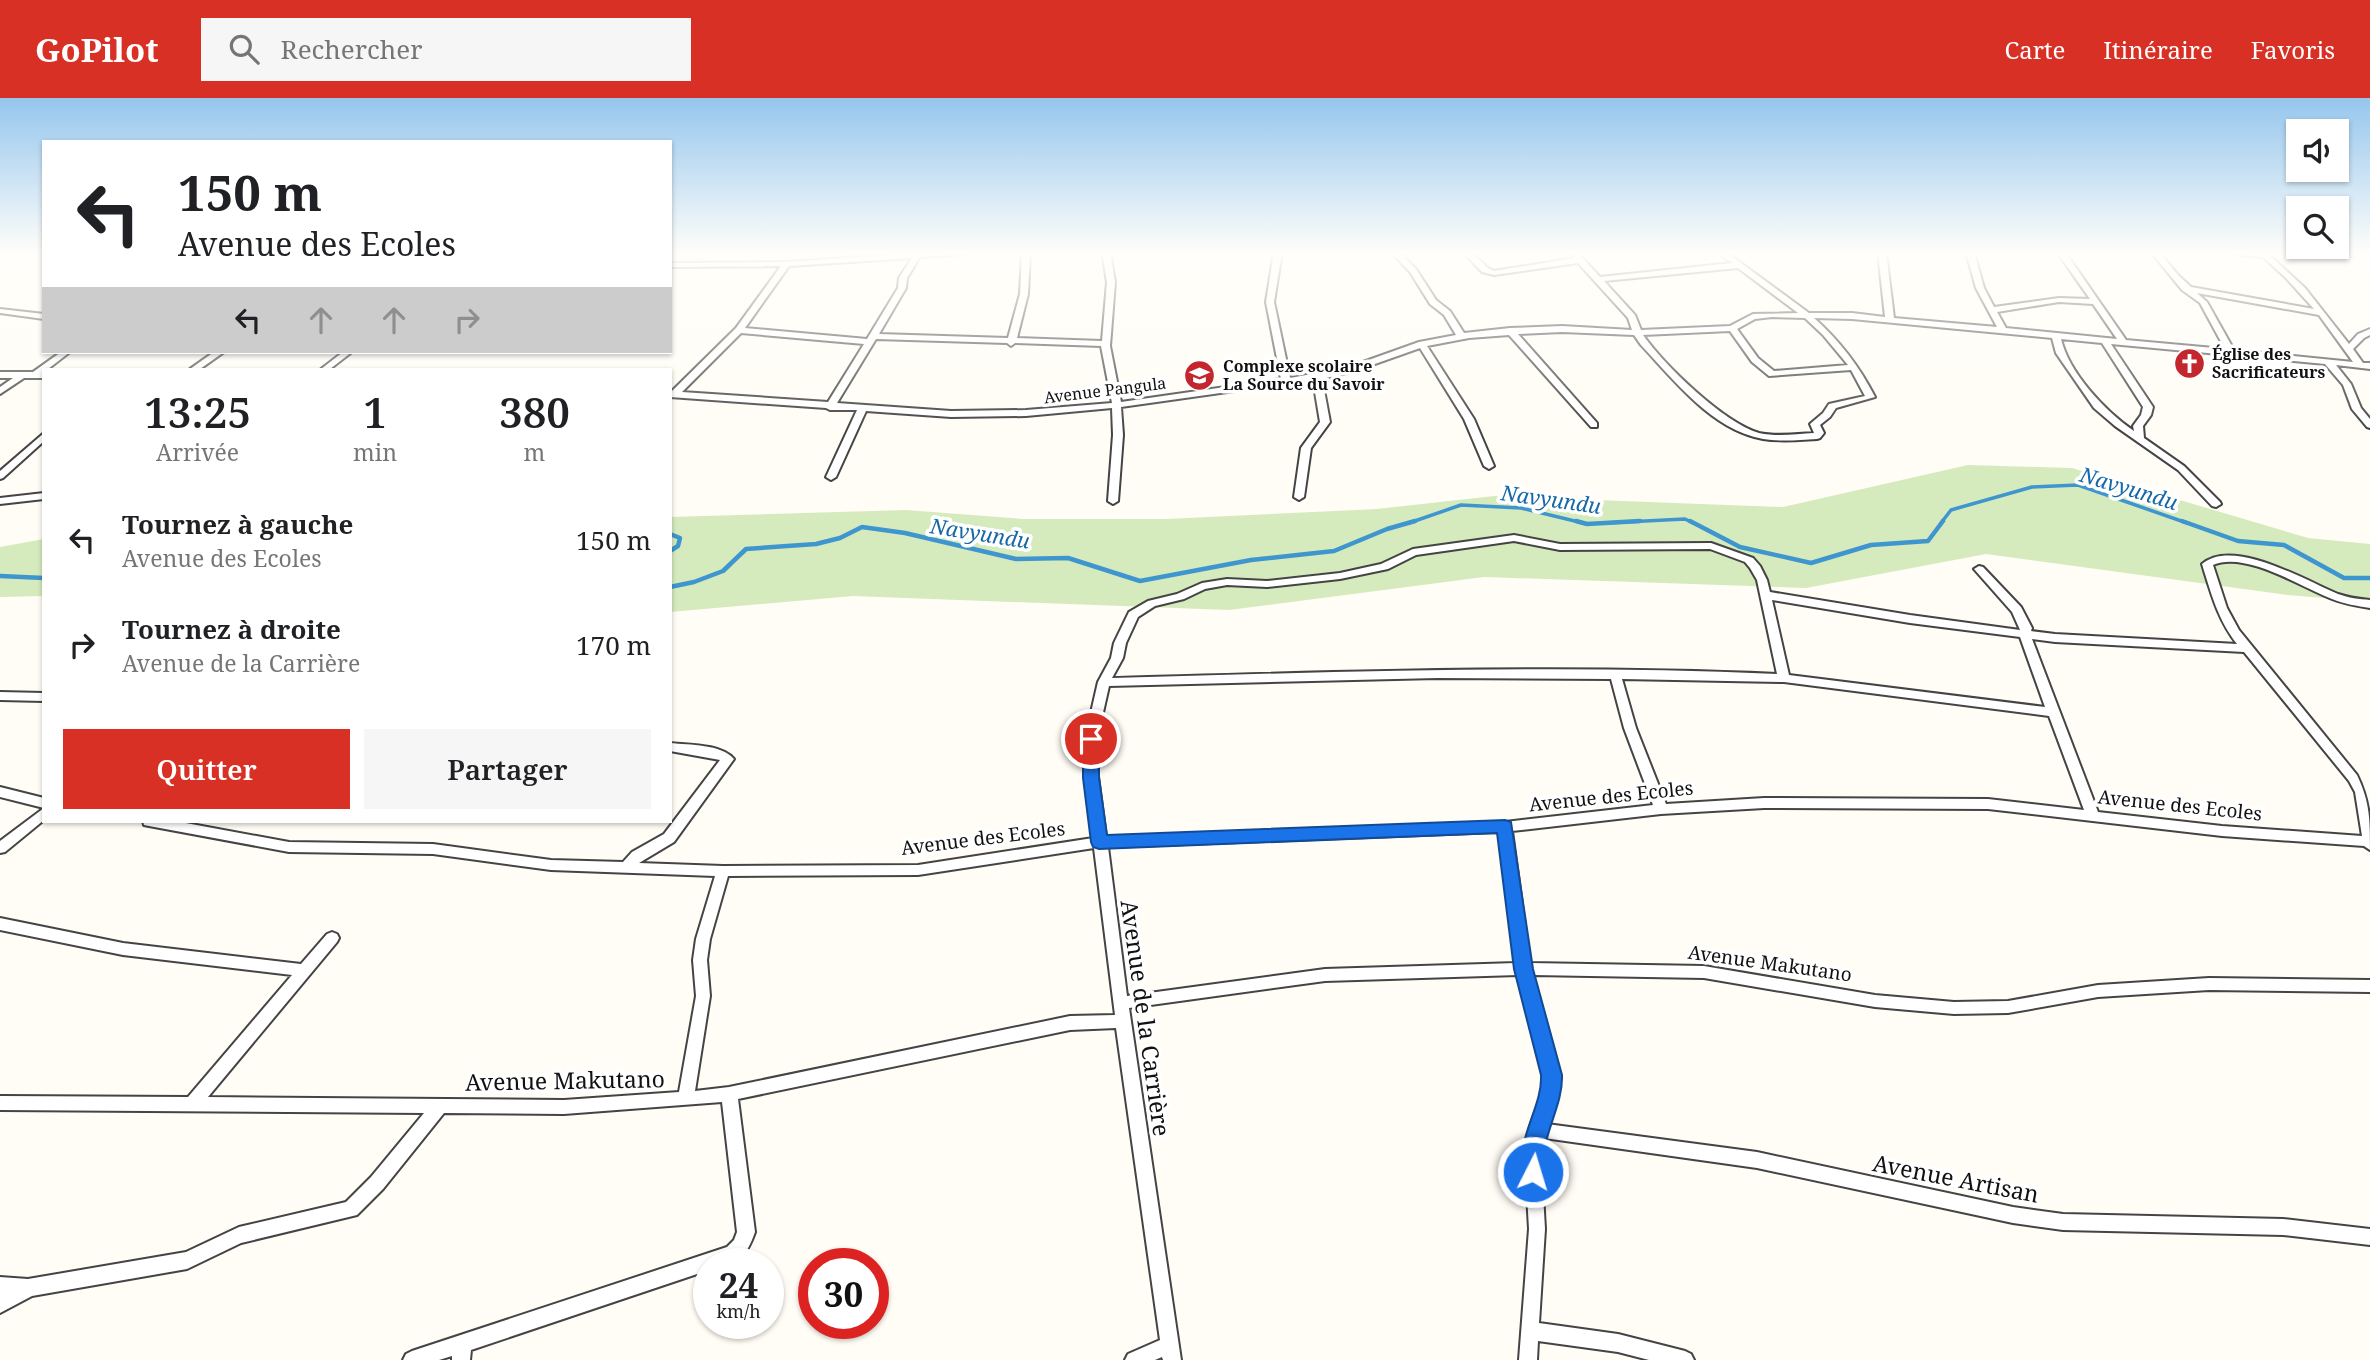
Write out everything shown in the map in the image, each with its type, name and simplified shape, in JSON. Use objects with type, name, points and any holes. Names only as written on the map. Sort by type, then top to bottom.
[{"type":"street","points":[[0,311],[42,317]]},
{"type":"street","points":[[673,394],[739,330],[753,311]]},
{"type":"street","points":[[830,407],[886,311]]},
{"type":"street","points":[[1011,343],[1020,311]]},
{"type":"street","points":[[1109,311],[1107,345],[1116,394],[1118,435],[1113,501]]},
{"type":"street","points":[[1272,311],[1286,380]]},
{"type":"street","points":[[1444,311],[1461,336]]},
{"type":"street","points":[[1627,311],[1637,332],[1651,351],[1721,417],[1753,434],[1767,437],[1817,436],[1819,432],[1815,424],[1827,415],[1832,406],[1870,397],[1853,367],[1803,311]]},
{"type":"street","points":[[1889,311],[1890,320]]},
{"type":"street","points":[[1992,311],[2004,332]]},
{"type":"street","points":[[2101,311],[2124,343]]},
{"type":"street","points":[[2208,311],[2231,353]]},
{"type":"street","points":[[2310,311],[2321,313],[2365,366]]},
{"type":"street","name":"Avenue Pangula","points":[[673,394],[862,409],[1000,414],[1115,405],[1317,377],[1365,365],[1422,344],[1461,336],[1510,331],[1637,332],[1732,328],[1756,317],[1807,314],[2365,366]]},
{"type":"street","points":[[1732,328],[1755,360],[1772,374],[1853,367]]},
{"type":"street","points":[[739,330],[870,339],[1107,345]]},
{"type":"street","points":[[1510,331],[1594,425]]},
{"type":"street","points":[[2349,349],[2361,336],[2370,332]]},
{"type":"street","points":[[2056,336],[2060,353],[2096,406],[2181,468],[2216,504]]},
{"type":"street","points":[[2105,341],[2148,407],[2138,426],[2140,440]]},
{"type":"street","points":[[1422,344],[1469,419],[1489,466]]},
{"type":"street","points":[[47,368],[64,354]]},
{"type":"street","points":[[196,368],[217,354]]},
{"type":"street","points":[[326,368],[345,354]]},
{"type":"street","points":[[2328,362],[2347,384],[2357,408],[2370,425]]},
{"type":"street","points":[[0,374],[39,375]]},
{"type":"street","points":[[0,391],[22,374]]},
{"type":"street","points":[[1299,497],[1306,448],[1325,422],[1317,377]]},
{"type":"street","points":[[831,477],[862,409]]},
{"type":"street","points":[[0,476],[42,438]]},
{"type":"street","points":[[0,500],[42,496]]},
{"type":"street","name":"Avenue de la Carrière","points":[[1170,1352],[1123,1021],[1090,761],[1091,739],[1104,682],[1117,658],[1120,643],[1133,615],[1152,603],[1180,597],[1211,583],[1267,584],[1340,576],[1384,567],[1413,552],[1498,539],[1514,538],[1546,546],[1586,548],[1712,546],[1740,555],[1755,566],[1765,595],[1784,678]]},
{"type":"street","points":[[2369,843],[2361,792],[2353,778],[2247,648],[2221,608],[2206,568],[2213,559],[2230,559],[2307,581],[2342,599],[2370,604]]},
{"type":"street","points":[[1979,569],[2017,610],[2026,628],[2025,634],[2052,712],[2092,816]]},
{"type":"street","points":[[1765,595],[2025,634],[2247,648]]},
{"type":"street","points":[[1104,682],[1357,675],[1615,674],[1784,678],[2052,712]]},
{"type":"street","points":[[1615,674],[1630,727],[1661,809]]},
{"type":"street","points":[[0,696],[42,697]]},
{"type":"street","points":[[627,867],[637,856],[669,838],[728,759],[719,754],[672,747]]},
{"type":"street","points":[[0,792],[42,802]]},
{"type":"street","name":"Avenue des Ecoles","points":[[160,823],[289,847],[433,849],[551,865],[723,871],[918,870],[1099,842],[1505,827],[1661,809],[1764,803],[1988,804],[2222,831],[2369,843]]},
{"type":"street","points":[[0,848],[42,815]]},
{"type":"street","points":[[1505,827],[1524,969],[1552,1075],[1552,1087],[1537,1130],[1533,1159],[1537,1229],[1528,1360]]},
{"type":"street","points":[[685,1100],[703,996],[700,960],[703,939],[723,871]]},
{"type":"street","points":[[0,925],[123,949],[305,971]]},
{"type":"street","points":[[193,1103],[332,938]]},
{"type":"street","name":"Avenue Makutano","points":[[1121,1003],[1325,975],[1524,969],[1704,972],[1875,1001],[1954,1008],[2008,1007],[2098,991],[2209,984],[2370,986]]},
{"type":"street","name":"Avenue Makutano","points":[[0,1102],[564,1107],[685,1100],[729,1094],[1070,1023],[1123,1021]]},
{"type":"street","points":[[412,1360],[461,1352],[732,1254],[741,1245],[746,1232],[729,1094]]},
{"type":"street","points":[[0,1286],[28,1288],[187,1260],[239,1234],[351,1209],[377,1183],[442,1105]]},
{"type":"street","name":"Avenue Artisan","points":[[1537,1130],[1757,1160],[2013,1215],[2063,1222],[2283,1227],[2370,1237]]},
{"type":"street","points":[[0,1304],[28,1288]]},
{"type":"street","points":[[1530,1331],[1618,1343],[1685,1360]]},
{"type":"street","points":[[1134,1360],[1170,1352]]},
{"type":"green space","points":[[1968,465],[2072,468],[2308,538],[2370,544],[2370,602],[2288,595],[1986,554],[1806,588],[1484,577],[1229,610],[853,596],[672,612],[672,517],[906,510],[1023,519],[1166,519],[1377,509],[1494,496],[1783,507]]},
{"type":"green space","points":[[42,539],[42,596],[0,597],[0,547]]},
{"type":"waterway","name":"Navyundu","points":[[1941,523],[1951,510],[2032,487],[2078,485],[2187,523]]},
{"type":"waterway","name":"Navyundu","points":[[1414,521],[1461,505],[1521,508],[1583,523]]},
{"type":"waterway","name":"Navyundu","points":[[1605,523],[1685,519],[1693,523]]},
{"type":"waterway","name":"Navyundu","points":[[672,587],[723,571],[746,549],[816,544],[840,538],[862,527],[905,533],[1016,559],[1068,558],[1140,581],[1251,560],[1334,551],[1387,529],[1414,521]]},
{"type":"waterway","name":"Navyundu","points":[[1409,523],[1414,521]]},
{"type":"waterway","name":"Navyundu","points":[[1576,521],[1587,524],[1640,521]]},
{"type":"waterway","name":"Navyundu","points":[[1690,521],[1740,547],[1811,563],[1871,545],[1928,541],[1943,521]]},
{"type":"waterway","name":"Navyundu","points":[[2182,521],[2238,541],[2284,545],[2344,578],[2370,578]]},
{"type":"waterway","name":"Navyundu","points":[[672,535],[680,538],[678,546],[672,550]]},
{"type":"waterway","name":"Navyundu","points":[[0,576],[42,578]]},
{"type":"place","name":"Église des Sacrificateurs","points":[[2189,363]]},
{"type":"place","name":"Complexe scolaire La Source du Savoir","points":[[1200,375]]},
{"type":"route","points":[[1091,739],[1091,778],[1099,842],[1505,827],[1524,969],[1552,1075],[1552,1087],[1537,1130],[1533,1172]]}]
